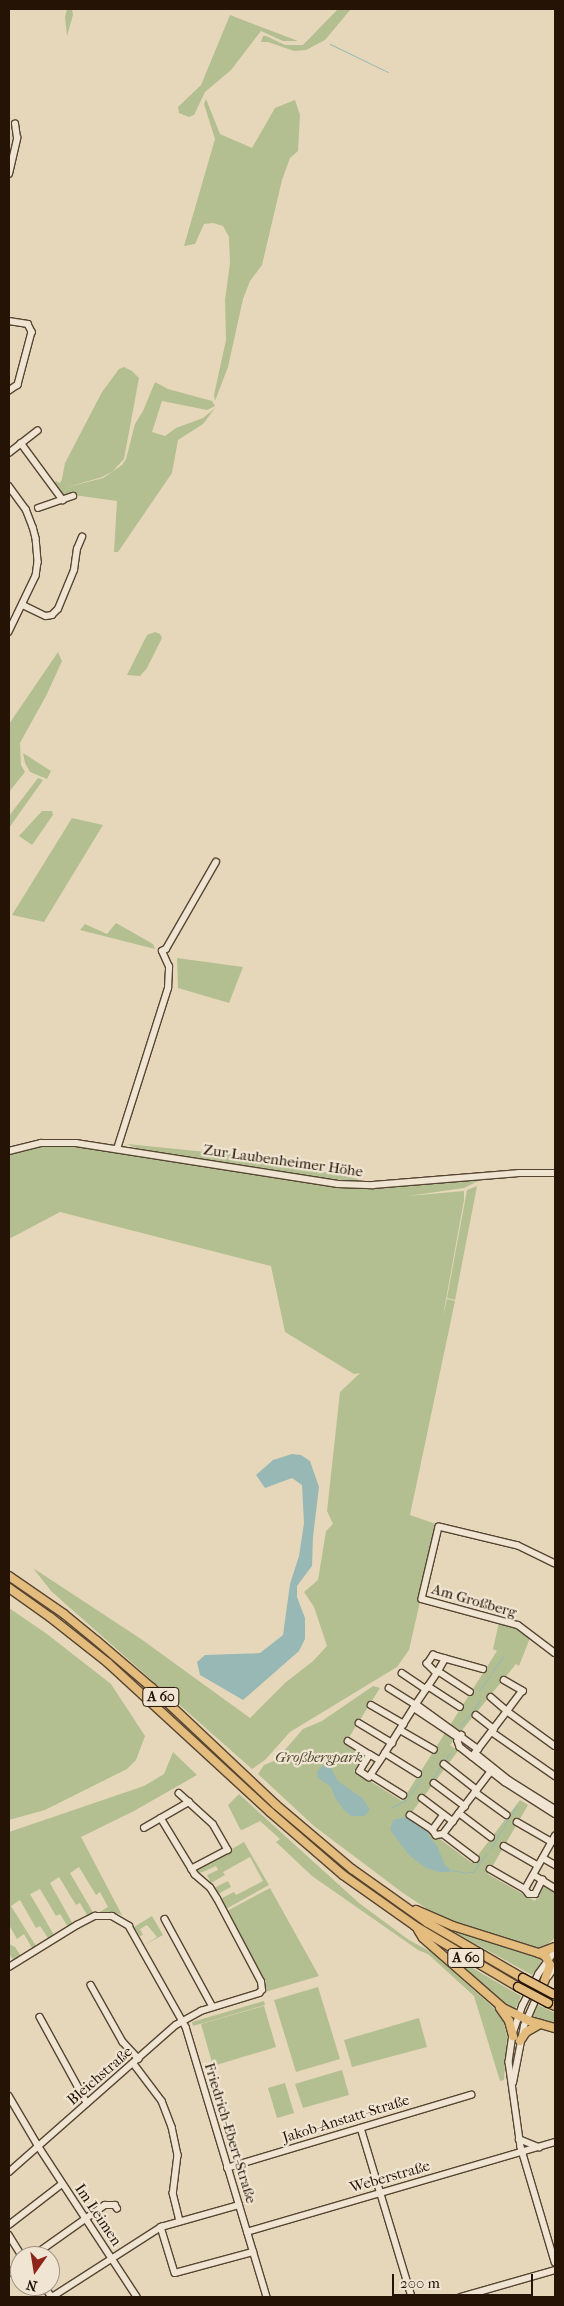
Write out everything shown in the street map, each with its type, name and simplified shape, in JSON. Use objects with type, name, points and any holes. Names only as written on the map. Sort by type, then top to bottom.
[{"type":"highway","name":"A 60","points":[[9,1576],[64,1614],[97,1641],[152,1688],[297,1823],[392,1898],[468,1948],[554,1995]]},
{"type":"highway","name":"A 60","points":[[9,1588],[50,1617],[108,1663],[320,1856],[415,1926],[552,2005]]},
{"type":"highway","points":[[392,1898],[453,1926],[539,1952],[552,1961],[544,1982]]},
{"type":"highway","points":[[415,1926],[423,1938],[492,1999],[508,2018],[513,2036]]},
{"type":"highway","points":[[539,1952],[555,1947]]},
{"type":"highway","points":[[492,1999],[522,2018],[555,2028]]},
{"type":"highway","points":[[520,2041],[526,2032],[540,2024]]},
{"type":"street","points":[[9,174],[17,138],[15,124]]},
{"type":"street","points":[[9,320],[28,324],[32,332],[18,385],[9,391]]},
{"type":"street","points":[[9,453],[37,431]]},
{"type":"street","points":[[21,443],[63,500]]},
{"type":"street","points":[[9,486],[26,509],[38,549],[36,576],[9,632]]},
{"type":"street","points":[[38,508],[73,496]]},
{"type":"street","points":[[23,605],[46,616],[52,615],[58,609],[74,570],[77,548],[82,537]]},
{"type":"street","points":[[117,1149],[168,988],[169,967],[162,950],[166,949],[216,862]]},
{"type":"street","name":"Zur Laubenheimer Höhe","points":[[9,1150],[41,1143],[60,1142],[117,1149],[338,1184],[373,1185],[520,1173],[555,1174]]},
{"type":"street","name":"Am Großberg","points":[[555,1564],[518,1546],[439,1527],[422,1599],[518,1625],[555,1653]]},
{"type":"street","points":[[470,1692],[427,1664],[433,1655],[483,1669]]},
{"type":"street","points":[[370,1755],[360,1771],[370,1777],[445,1659]]},
{"type":"street","points":[[402,1674],[460,1707]]},
{"type":"street","points":[[475,1753],[524,1692],[504,1680]]},
{"type":"street","points":[[389,1688],[460,1737],[492,1770],[555,1814]]},
{"type":"street","points":[[491,1697],[555,1746]]},
{"type":"street","points":[[372,1704],[434,1750]]},
{"type":"street","points":[[476,1715],[493,1731],[555,1776]]},
{"type":"street","points":[[359,1723],[392,1743]]},
{"type":"street","points":[[460,1737],[458,1745],[475,1753]]},
{"type":"street","points":[[348,1741],[380,1762]]},
{"type":"street","points":[[385,1753],[418,1774]]},
{"type":"street","points":[[444,1764],[507,1815]]},
{"type":"street","points":[[410,1816],[433,1830],[436,1835],[443,1834],[492,1770]]},
{"type":"street","points":[[371,1774],[403,1795]]},
{"type":"street","points":[[434,1783],[464,1806]]},
{"type":"street","points":[[161,1818],[192,1869],[228,1850],[213,1824],[179,1793]]},
{"type":"street","points":[[528,1795],[555,1809]]},
{"type":"street","points":[[422,1798],[453,1822]]},
{"type":"street","points":[[144,1828],[189,1802]]},
{"type":"street","points":[[459,1813],[491,1837]]},
{"type":"street","points":[[433,1830],[444,1815]]},
{"type":"street","points":[[517,1822],[554,1840],[525,1889]]},
{"type":"street","points":[[443,1834],[476,1860]]},
{"type":"street","points":[[504,1846],[538,1866]]},
{"type":"street","points":[[543,1858],[555,1865]]},
{"type":"street","name":"Bleichstraße","points":[[9,2172],[183,2021],[213,2007],[260,1993],[262,1986],[217,1899],[210,1888],[192,1869]]},
{"type":"street","points":[[490,1869],[525,1889],[528,1894],[535,1894],[542,1880]]},
{"type":"street","points":[[534,1875],[555,1888]]},
{"type":"street","name":"Friedrich-Ebert-Straße","points":[[9,1967],[95,1916],[112,1916],[124,1922],[130,1928],[183,2021],[267,2297]]},
{"type":"street","points":[[165,1919],[213,2007]]},
{"type":"street","points":[[513,2090],[522,2018],[530,1990],[552,1961],[555,1952]]},
{"type":"street","points":[[555,1967],[522,2018],[513,2036],[509,2062],[522,2152],[555,2262]]},
{"type":"street","points":[[91,1985],[123,2042],[139,2059]]},
{"type":"street","points":[[40,2018],[87,2104]]},
{"type":"street","points":[[134,2064],[162,2101],[172,2127],[178,2155],[173,2193],[174,2205],[180,2221]]},
{"type":"street","name":"Jakob-Anstatt-Straße","points":[[228,2168],[472,2095]]},
{"type":"street","name":"Im Leimen","points":[[9,2096],[38,2146],[85,2220],[112,2258],[134,2296]]},
{"type":"street","points":[[360,2128],[412,2297]]},
{"type":"street","points":[[520,2139],[539,2147]]},
{"type":"street","name":"Weberstraße","points":[[247,2232],[555,2142]]},
{"type":"street","points":[[9,2224],[62,2184]]},
{"type":"street","points":[[47,2246],[105,2205],[114,2205],[117,2208]]},
{"type":"street","points":[[52,2297],[161,2227],[239,2205]]},
{"type":"street","points":[[161,2227],[175,2273],[253,2252]]},
{"type":"street","points":[[9,2235],[16,2246]]},
{"type":"street","points":[[461,2297],[555,2270]]},
{"type":"green space","points":[[67,9],[72,9],[73,15],[67,36],[65,17]]},
{"type":"green space","points":[[338,9],[351,9],[325,40],[306,50],[294,51],[268,42],[261,42],[263,36],[266,36],[285,45],[303,45]]},
{"type":"green space","points":[[230,15],[298,41],[283,41],[261,31],[231,70],[205,92],[194,115],[189,117],[179,113],[178,107],[201,85]]},
{"type":"green space","points":[[206,99],[220,134],[252,148],[275,108],[295,100],[300,115],[298,151],[290,158],[282,180],[262,265],[250,281],[243,299],[228,367],[215,401],[214,395],[226,340],[225,300],[230,263],[229,237],[223,226],[213,223],[204,224],[195,244],[184,246],[215,139],[204,104]]},
{"type":"green space","points":[[124,367],[132,371],[139,378],[124,459],[113,471],[102,477],[64,488],[103,478],[122,465],[126,459],[135,424],[143,411],[155,382],[168,389],[212,401],[215,406],[207,410],[162,401],[152,432],[165,436],[176,428],[203,418],[215,408],[203,424],[178,440],[172,473],[118,552],[114,552],[117,501],[73,495],[65,498],[53,484],[56,481],[60,483],[65,463],[102,392],[119,369]]},
{"type":"green space","points":[[155,632],[160,634],[162,638],[147,668],[140,676],[127,675],[147,635]]},
{"type":"green space","points":[[58,652],[62,661],[47,694],[20,743],[21,765],[25,772],[9,792],[9,724]]},
{"type":"green space","points":[[23,753],[51,771],[47,779],[30,772],[25,763]]},
{"type":"green space","points":[[38,778],[43,780],[9,828],[9,816]]},
{"type":"green space","points":[[42,811],[52,811],[53,815],[32,845],[19,836]]},
{"type":"green space","points":[[72,818],[103,825],[44,922],[12,915]]},
{"type":"green space","points":[[116,923],[153,944],[155,949],[80,930],[85,924],[107,934]]},
{"type":"green space","points":[[177,958],[243,967],[229,1003],[178,988]]},
{"type":"green space","points":[[127,1144],[236,1155],[351,1177],[365,1182],[313,1177],[186,1157],[136,1148]]},
{"type":"green space","points":[[51,1145],[69,1145],[332,1187],[390,1188],[476,1179],[478,1181],[464,1188],[408,1196],[464,1191],[443,1316],[447,1299],[455,1301],[410,1515],[436,1524],[437,1527],[409,1650],[397,1667],[290,1732],[265,1760],[252,1769],[51,1591],[33,1568],[141,1639],[250,1718],[285,1683],[313,1661],[327,1646],[314,1607],[304,1592],[318,1580],[326,1531],[333,1524],[327,1511],[340,1392],[360,1373],[354,1374],[285,1332],[271,1266],[60,1212],[9,1239],[9,1154]]},
{"type":"green space","points":[[477,1186],[455,1300],[447,1298],[467,1190]]},
{"type":"green space","points":[[9,1608],[47,1634],[111,1684],[145,1736],[136,1760],[127,1769],[45,1810],[9,1820]]},
{"type":"green space","name":"Großbergpark","points":[[499,1622],[512,1626],[530,1638],[519,1666],[516,1664],[450,1745],[458,1751],[409,1816],[472,1863],[520,1800],[528,1805],[488,1874],[535,1901],[544,1883],[555,1889],[555,1938],[542,1949],[444,1920],[403,1893],[314,1826],[258,1774],[264,1765],[276,1760],[303,1729],[322,1721],[373,1686],[380,1688],[346,1742],[364,1754],[354,1771],[402,1801],[497,1651],[493,1649]]},
{"type":"green space","points":[[173,1752],[197,1775],[134,1811],[81,1837],[123,1917],[120,1914],[98,1913],[108,1907],[100,1892],[96,1895],[79,1867],[70,1873],[94,1914],[88,1917],[80,1903],[76,1905],[59,1877],[50,1883],[73,1924],[68,1927],[60,1914],[56,1916],[40,1889],[30,1894],[54,1935],[48,1938],[40,1926],[36,1928],[20,1900],[11,1906],[36,1946],[32,1948],[24,1934],[17,1939],[9,1925],[9,1832],[144,1786],[164,1774]]},
{"type":"green space","points":[[239,1794],[359,1903],[409,1940],[431,1952],[505,2018],[503,2020],[507,2036],[504,2080],[500,2081],[474,1996],[428,1954],[418,1950],[312,1876],[276,1842],[280,1839],[260,1821],[242,1830],[240,1829],[228,1805]]},
{"type":"green space","points":[[244,1842],[269,1885],[226,1909],[220,1899],[234,1892],[236,1895],[263,1881],[250,1857],[223,1872],[225,1875],[211,1883],[207,1875],[218,1870],[216,1866],[203,1872],[196,1873],[195,1870]]},
{"type":"green space","points":[[228,1881],[231,1887],[218,1894],[214,1888]]},
{"type":"green space","points":[[270,1888],[319,1976],[265,1992],[266,1982],[227,1911]]},
{"type":"green space","points":[[152,1916],[163,1935],[144,1945],[157,1937],[147,1925],[140,1929],[143,1935],[140,1936],[134,1927]]},
{"type":"green space","points":[[456,1931],[540,1957],[541,1963],[532,1975],[456,1933]]},
{"type":"green space","points":[[9,1944],[15,1947],[21,1956],[13,1960],[9,1953]]},
{"type":"green space","points":[[445,1952],[521,1996],[517,2006],[512,2011],[508,2008]]},
{"type":"green space","points":[[318,1987],[340,2059],[296,2072],[274,2000]]},
{"type":"green space","points":[[264,2001],[265,2005],[193,2026],[192,2022]]},
{"type":"green space","points":[[538,2005],[555,2013],[555,2026],[534,2020],[532,2016]]},
{"type":"green space","points":[[264,2006],[276,2047],[213,2066],[201,2024]]},
{"type":"green space","points":[[419,2018],[427,2047],[352,2067],[344,2040]]},
{"type":"green space","points":[[342,2070],[349,2095],[303,2108],[295,2084]]},
{"type":"green space","points":[[285,2083],[294,2113],[277,2118],[268,2088]]},
{"type":"water","points":[[292,1454],[301,1455],[310,1461],[319,1487],[313,1537],[312,1566],[297,1586],[297,1597],[305,1618],[305,1639],[299,1651],[243,1700],[200,1675],[197,1662],[205,1655],[260,1653],[283,1635],[290,1584],[299,1556],[304,1523],[302,1485],[292,1478],[265,1488],[256,1475],[273,1460]]},
{"type":"water","points":[[323,1765],[331,1768],[338,1781],[362,1798],[370,1809],[365,1816],[351,1816],[344,1810],[335,1798],[331,1787],[318,1778],[317,1772]]},
{"type":"water","points":[[409,1816],[430,1832],[428,1835],[437,1846],[445,1865],[451,1870],[449,1872],[440,1872],[426,1868],[409,1855],[390,1830],[393,1820]]},
{"type":"waterway","points":[[330,44],[388,72]]},
{"type":"waterway","points":[[492,1672],[503,1657]]},
{"type":"waterway","points":[[479,1690],[490,1676]]},
{"type":"waterway","points":[[473,1711],[480,1700]]},
{"type":"waterway","points":[[460,1726],[471,1713]]},
{"type":"waterway","points":[[444,1761],[450,1753]]},
{"type":"waterway","points":[[433,1778],[441,1765]]},
{"type":"waterway","points":[[408,1797],[421,1779]]},
{"type":"waterway","points":[[391,1808],[407,1799]]},
{"type":"waterway","points":[[511,1815],[517,1806]]},
{"type":"waterway","points":[[504,1826],[509,1817]]},
{"type":"waterway","points":[[497,1838],[502,1829]]},
{"type":"waterway","points":[[490,1849],[496,1840]]},
{"type":"waterway","points":[[480,1862],[487,1853]]},
{"type":"waterway","points":[[468,1872],[473,1872],[479,1863]]},
{"type":"waterway","points":[[451,1870],[466,1873]]}]
